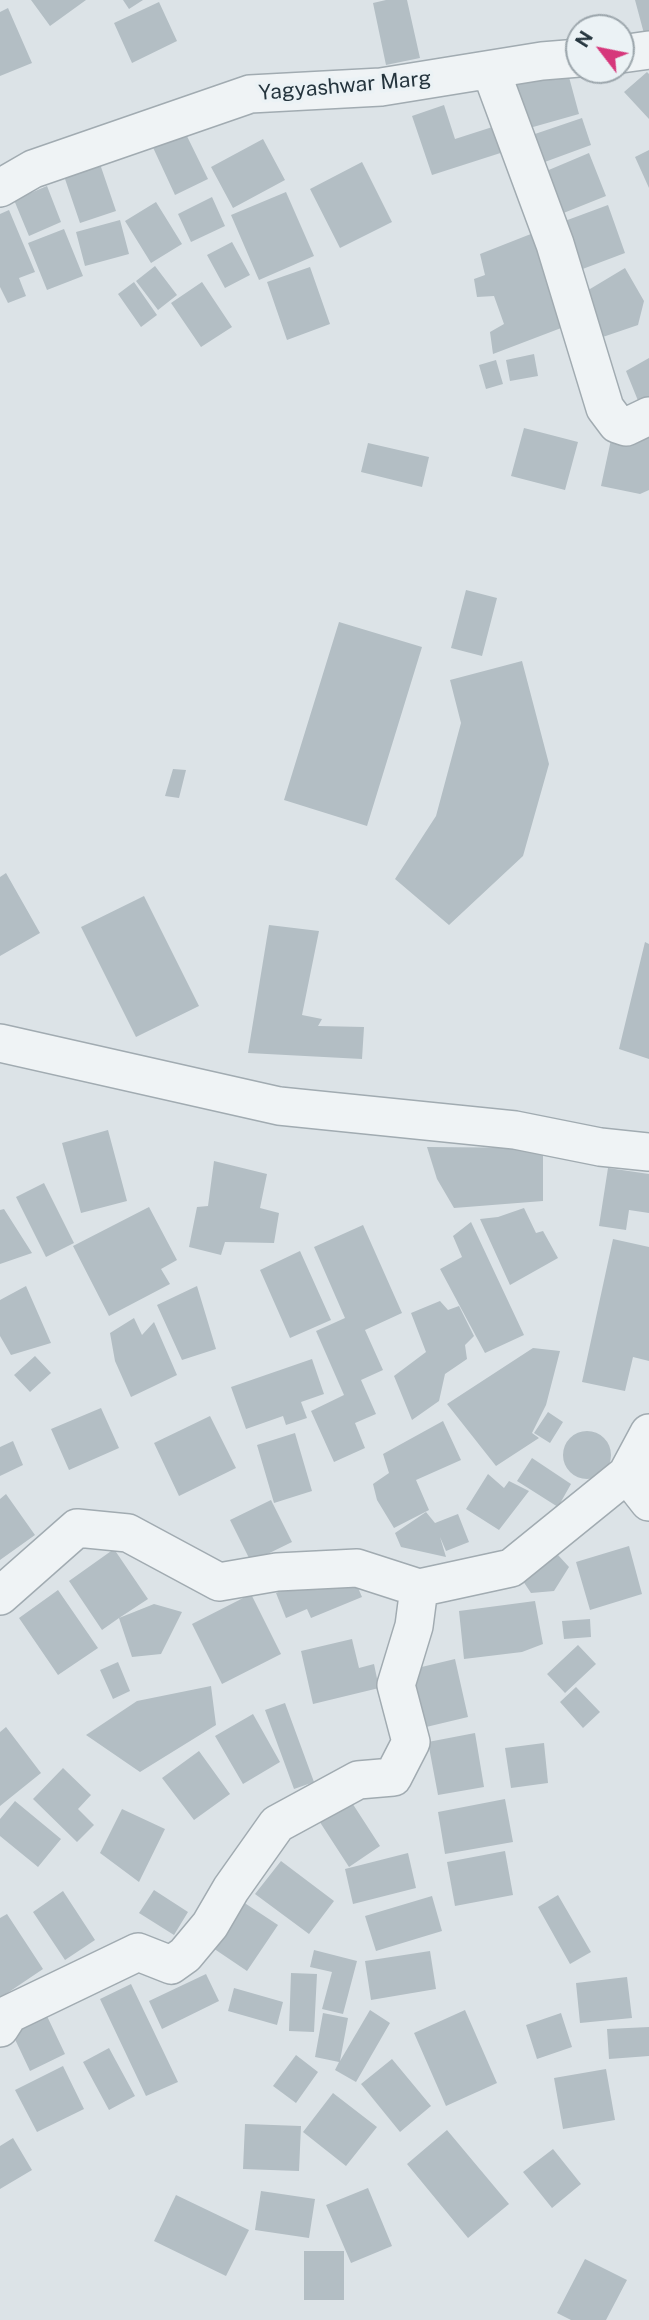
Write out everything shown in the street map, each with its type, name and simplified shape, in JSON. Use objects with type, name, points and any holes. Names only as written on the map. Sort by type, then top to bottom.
[{"type":"street","name":"Yagyashwar Marg","points":[[0,188],[33,169],[250,94],[381,87],[565,59]]},
{"type":"street","points":[[491,71],[555,244],[605,408],[617,424],[626,427],[649,416]]},
{"type":"street","points":[[0,1042],[279,1106],[515,1130],[649,1152]]},
{"type":"street","points":[[642,1450],[649,1502]]},
{"type":"street","points":[[0,1596],[77,1528],[128,1533],[219,1582],[277,1572],[357,1568],[419,1588],[511,1568],[642,1450]]},
{"type":"street","points":[[0,2028],[9,2014],[138,1952],[171,1965],[185,1955],[210,1925],[231,1889],[277,1824],[358,1780],[393,1777],[411,1742],[396,1685],[414,1626],[419,1588]]},
{"type":"building","points":[[31,0],[86,0],[50,26]]},
{"type":"building","points":[[123,0],[143,0],[129,9]]},
{"type":"building","points":[[407,0],[420,58],[386,65],[373,3]]},
{"type":"building","points":[[635,0],[649,0],[649,40],[646,41]]},
{"type":"building","points":[[159,2],[177,41],[132,63],[114,23]]},
{"type":"building","points":[[8,8],[32,63],[0,76],[0,12]]},
{"type":"building","points":[[565,66],[565,84],[571,84],[579,114],[526,129],[513,81]]},
{"type":"building","points":[[647,72],[649,74],[649,119],[624,92]]},
{"type":"building","points":[[444,105],[455,139],[508,122],[516,148],[432,175],[412,116]]},
{"type":"building","points":[[582,118],[591,145],[542,163],[532,135]]},
{"type":"building","points":[[182,126],[208,179],[175,195],[150,141]]},
{"type":"building","points":[[263,139],[285,180],[233,208],[211,167]]},
{"type":"building","points":[[649,150],[649,188],[635,157]]},
{"type":"building","points":[[589,153],[606,196],[561,214],[544,172]]},
{"type":"building","points":[[362,162],[392,222],[340,248],[310,189]]},
{"type":"building","points":[[100,164],[116,211],[80,223],[64,176]]},
{"type":"building","points":[[47,186],[61,222],[29,236],[14,200]]},
{"type":"building","points":[[286,192],[314,256],[259,280],[231,215]]},
{"type":"building","points":[[212,197],[225,226],[191,242],[178,214]]},
{"type":"building","points":[[156,202],[182,244],[151,263],[125,221]]},
{"type":"building","points":[[608,205],[625,253],[572,273],[554,225]]},
{"type":"building","points":[[9,210],[35,272],[19,278],[26,296],[8,303],[0,287],[0,214]]},
{"type":"building","points":[[120,220],[129,254],[85,266],[76,232]]},
{"type":"building","points":[[64,229],[83,276],[47,290],[28,243]]},
{"type":"building","points":[[541,230],[569,325],[493,354],[490,332],[504,324],[494,296],[477,297],[474,279],[485,275],[480,254]]},
{"type":"building","points":[[232,242],[250,275],[225,288],[207,255]]},
{"type":"building","points":[[155,266],[177,295],[158,310],[136,281]]},
{"type":"building","points":[[310,267],[330,324],[287,340],[267,282]]},
{"type":"building","points":[[625,268],[644,301],[638,325],[594,340],[580,295]]},
{"type":"building","points":[[134,282],[157,315],[141,327],[118,294]]},
{"type":"building","points":[[202,282],[232,327],[201,347],[171,303]]},
{"type":"building","points":[[534,354],[538,376],[510,381],[506,360]]},
{"type":"building","points":[[649,358],[649,410],[643,413],[626,371]]},
{"type":"building","points":[[496,360],[503,384],[486,389],[479,365]]},
{"type":"building","points":[[649,427],[649,490],[640,494],[601,486],[612,435]]},
{"type":"building","points":[[524,428],[578,442],[565,490],[511,476]]},
{"type":"building","points":[[368,443],[429,457],[422,487],[361,472]]},
{"type":"building","points":[[466,590],[497,598],[482,656],[451,648]]},
{"type":"building","points":[[339,622],[422,647],[367,826],[284,800]]},
{"type":"building","points":[[522,661],[549,764],[523,856],[449,925],[395,879],[436,816],[461,723],[450,680]]},
{"type":"building","points":[[173,769],[186,770],[179,798],[165,796]]},
{"type":"building","points":[[6,873],[40,933],[0,956],[0,877]]},
{"type":"building","points":[[144,896],[199,1006],[136,1037],[81,927]]},
{"type":"building","points":[[269,925],[319,931],[302,1015],[322,1019],[318,1026],[364,1027],[362,1059],[248,1053]]},
{"type":"building","points":[[645,942],[649,944],[649,1059],[619,1049]]},
{"type":"building","points":[[108,1130],[127,1201],[81,1213],[62,1143]]},
{"type":"building","points":[[427,1147],[543,1148],[543,1201],[454,1208],[437,1179]]},
{"type":"building","points":[[214,1161],[267,1174],[260,1208],[279,1213],[274,1243],[225,1242],[221,1255],[189,1247],[197,1207],[208,1206]]},
{"type":"building","points":[[608,1168],[649,1174],[649,1213],[629,1210],[626,1230],[599,1226]]},
{"type":"building","points":[[44,1183],[74,1243],[46,1257],[16,1197]]},
{"type":"building","points":[[149,1207],[177,1260],[161,1269],[170,1284],[109,1316],[73,1246]]},
{"type":"building","points":[[524,1208],[536,1233],[543,1231],[558,1258],[510,1285],[480,1219],[498,1217]]},
{"type":"building","points":[[4,1209],[32,1253],[0,1264],[0,1210]]},
{"type":"building","points":[[471,1222],[524,1335],[485,1353],[440,1269],[462,1257],[453,1236]]},
{"type":"building","points":[[363,1225],[402,1313],[365,1330],[383,1370],[361,1380],[376,1414],[355,1423],[365,1448],[334,1462],[311,1411],[344,1395],[316,1331],[345,1318],[314,1247]]},
{"type":"building","points":[[613,1239],[649,1247],[649,1361],[633,1357],[625,1391],[582,1382]]},
{"type":"building","points":[[300,1251],[331,1320],[290,1338],[260,1270]]},
{"type":"building","points":[[26,1286],[51,1343],[11,1355],[0,1336],[0,1300]]},
{"type":"building","points":[[197,1286],[216,1349],[182,1360],[157,1305]]},
{"type":"building","points":[[440,1301],[448,1310],[459,1306],[474,1336],[465,1345],[467,1359],[445,1374],[439,1401],[412,1420],[394,1376],[426,1352],[411,1313]]},
{"type":"building","points":[[134,1318],[142,1335],[154,1322],[177,1375],[131,1397],[115,1361],[110,1333]]},
{"type":"building","points":[[533,1348],[560,1351],[546,1405],[532,1433],[539,1438],[496,1466],[447,1404]]},
{"type":"building","points":[[35,1356],[51,1373],[30,1392],[14,1375]]},
{"type":"building","points":[[312,1359],[324,1394],[301,1402],[307,1418],[286,1425],[283,1416],[246,1429],[231,1387]]},
{"type":"building","points":[[101,1408],[119,1448],[69,1470],[51,1429]]},
{"type":"building","points":[[548,1412],[563,1422],[550,1443],[534,1433]]},
{"type":"building","points":[[210,1416],[236,1468],[179,1496],[154,1443]]},
{"type":"building","points":[[443,1421],[461,1460],[416,1480],[429,1510],[394,1528],[377,1500],[373,1484],[389,1473],[383,1454]]},
{"type":"building","points":[[587,1431],[596,1432],[604,1438],[610,1446],[610,1464],[604,1472],[596,1478],[587,1479],[578,1478],[570,1472],[564,1464],[563,1455],[564,1446],[570,1438],[578,1432]]},
{"type":"building","points":[[295,1433],[312,1491],[274,1503],[257,1445]]},
{"type":"building","points":[[13,1441],[23,1465],[0,1476],[0,1447]]},
{"type":"building","points":[[532,1458],[571,1484],[558,1507],[517,1481]]},
{"type":"building","points":[[488,1474],[504,1488],[509,1481],[529,1491],[499,1530],[466,1509]]},
{"type":"building","points":[[6,1494],[35,1535],[0,1560],[0,1499]]},
{"type":"building","points":[[271,1500],[292,1542],[251,1562],[230,1520]]},
{"type":"building","points":[[426,1512],[435,1523],[458,1514],[469,1542],[446,1551],[440,1537],[446,1557],[401,1547],[395,1533]]},
{"type":"building","points":[[629,1546],[642,1594],[590,1610],[576,1562]]},
{"type":"building","points":[[114,1549],[148,1599],[102,1630],[69,1581]]},
{"type":"building","points":[[558,1555],[569,1567],[554,1591],[531,1593],[521,1578]]},
{"type":"building","points":[[350,1569],[362,1597],[311,1618],[307,1609],[286,1618],[276,1593],[296,1585],[298,1591]]},
{"type":"building","points":[[58,1590],[98,1648],[58,1675],[19,1618]]},
{"type":"building","points":[[251,1594],[281,1654],[222,1684],[192,1624]]},
{"type":"building","points":[[535,1601],[543,1644],[522,1652],[464,1659],[459,1611]]},
{"type":"building","points":[[154,1604],[182,1612],[161,1654],[132,1657],[119,1618]]},
{"type":"building","points":[[590,1619],[591,1637],[564,1639],[562,1621]]},
{"type":"building","points":[[352,1639],[359,1668],[374,1664],[379,1688],[313,1704],[301,1651]]},
{"type":"building","points":[[578,1645],[596,1664],[565,1693],[547,1674]]},
{"type":"building","points":[[455,1659],[468,1717],[422,1728],[409,1670]]},
{"type":"building","points":[[118,1662],[130,1691],[113,1699],[100,1670]]},
{"type":"building","points":[[211,1686],[216,1725],[140,1772],[86,1735],[137,1701]]},
{"type":"building","points":[[576,1687],[600,1712],[583,1728],[560,1702]]},
{"type":"building","points":[[285,1703],[314,1782],[294,1789],[265,1710]]},
{"type":"building","points":[[253,1714],[280,1762],[243,1784],[215,1736]]},
{"type":"building","points":[[6,1727],[41,1773],[0,1806],[0,1732]]},
{"type":"building","points":[[475,1733],[484,1787],[438,1795],[428,1742]]},
{"type":"building","points":[[544,1743],[548,1783],[511,1788],[505,1748]]},
{"type":"building","points":[[199,1751],[230,1794],[194,1820],[162,1778]]},
{"type":"building","points":[[63,1768],[91,1795],[78,1809],[94,1825],[77,1842],[33,1799]]},
{"type":"building","points":[[345,1792],[380,1846],[349,1867],[314,1813]]},
{"type":"building","points":[[505,1799],[513,1842],[445,1854],[438,1812]]},
{"type":"building","points":[[15,1801],[61,1839],[38,1867],[0,1836],[0,1819]]},
{"type":"building","points":[[122,1809],[165,1829],[139,1882],[100,1853]]},
{"type":"building","points":[[505,1851],[513,1895],[455,1906],[447,1862]]},
{"type":"building","points":[[408,1853],[416,1888],[353,1904],[345,1869]]},
{"type":"building","points":[[281,1861],[334,1901],[309,1934],[255,1894]]},
{"type":"building","points":[[154,1890],[188,1912],[174,1935],[139,1913]]},
{"type":"building","points":[[63,1891],[95,1940],[65,1960],[33,1912]]},
{"type":"building","points":[[558,1895],[591,1952],[570,1964],[538,1907]]},
{"type":"building","points":[[432,1896],[442,1931],[376,1951],[365,1916]]},
{"type":"building","points":[[237,1898],[278,1925],[247,1971],[207,1944]]},
{"type":"building","points":[[7,1914],[43,1969],[0,1998],[0,1918]]},
{"type":"building","points":[[314,1950],[357,1961],[343,2014],[322,2009],[332,1972],[310,1967]]},
{"type":"building","points":[[430,1951],[436,1989],[371,2000],[365,1961]]},
{"type":"building","points":[[291,1973],[317,1974],[314,2032],[289,2031]]},
{"type":"building","points":[[206,1974],[219,2001],[162,2029],[149,2001]]},
{"type":"building","points":[[627,1977],[632,2018],[580,2023],[576,1983]]},
{"type":"building","points":[[131,1984],[178,2082],[146,2096],[100,1999]]},
{"type":"building","points":[[234,1988],[283,2002],[277,2025],[228,2011]]},
{"type":"building","points":[[370,2010],[390,2023],[356,2082],[335,2070],[339,2062],[315,2057],[323,2013],[348,2018],[340,2061]]},
{"type":"building","points":[[465,2010],[497,2083],[446,2106],[414,2033]]},
{"type":"building","points":[[561,2013],[572,2047],[537,2059],[526,2025]]},
{"type":"building","points":[[46,2014],[65,2054],[30,2071],[11,2031]]},
{"type":"building","points":[[649,2027],[649,2056],[609,2059],[607,2029]]},
{"type":"building","points":[[109,2048],[135,2096],[109,2110],[83,2062]]},
{"type":"building","points":[[296,2055],[318,2072],[296,2103],[273,2086]]},
{"type":"building","points":[[392,2059],[431,2106],[400,2132],[361,2084]]},
{"type":"building","points":[[63,2066],[84,2109],[37,2132],[15,2090]]},
{"type":"building","points":[[606,2069],[615,2120],[563,2129],[554,2078]]},
{"type":"building","points":[[333,2093],[377,2127],[346,2166],[303,2132]]},
{"type":"building","points":[[245,2124],[301,2126],[299,2171],[243,2169]]},
{"type":"building","points":[[447,2130],[509,2204],[468,2238],[407,2164]]},
{"type":"building","points":[[13,2138],[32,2170],[0,2189],[0,2146]]},
{"type":"building","points":[[553,2149],[581,2184],[552,2208],[523,2172]]},
{"type":"building","points":[[368,2188],[392,2246],[351,2263],[326,2205]]},
{"type":"building","points":[[261,2191],[315,2199],[309,2238],[255,2230]]},
{"type":"building","points":[[176,2195],[249,2230],[226,2276],[154,2241]]},
{"type":"building","points":[[304,2251],[344,2251],[344,2300],[304,2300]]},
{"type":"building","points":[[585,2259],[627,2280],[606,2320],[571,2320],[557,2313]]}]
